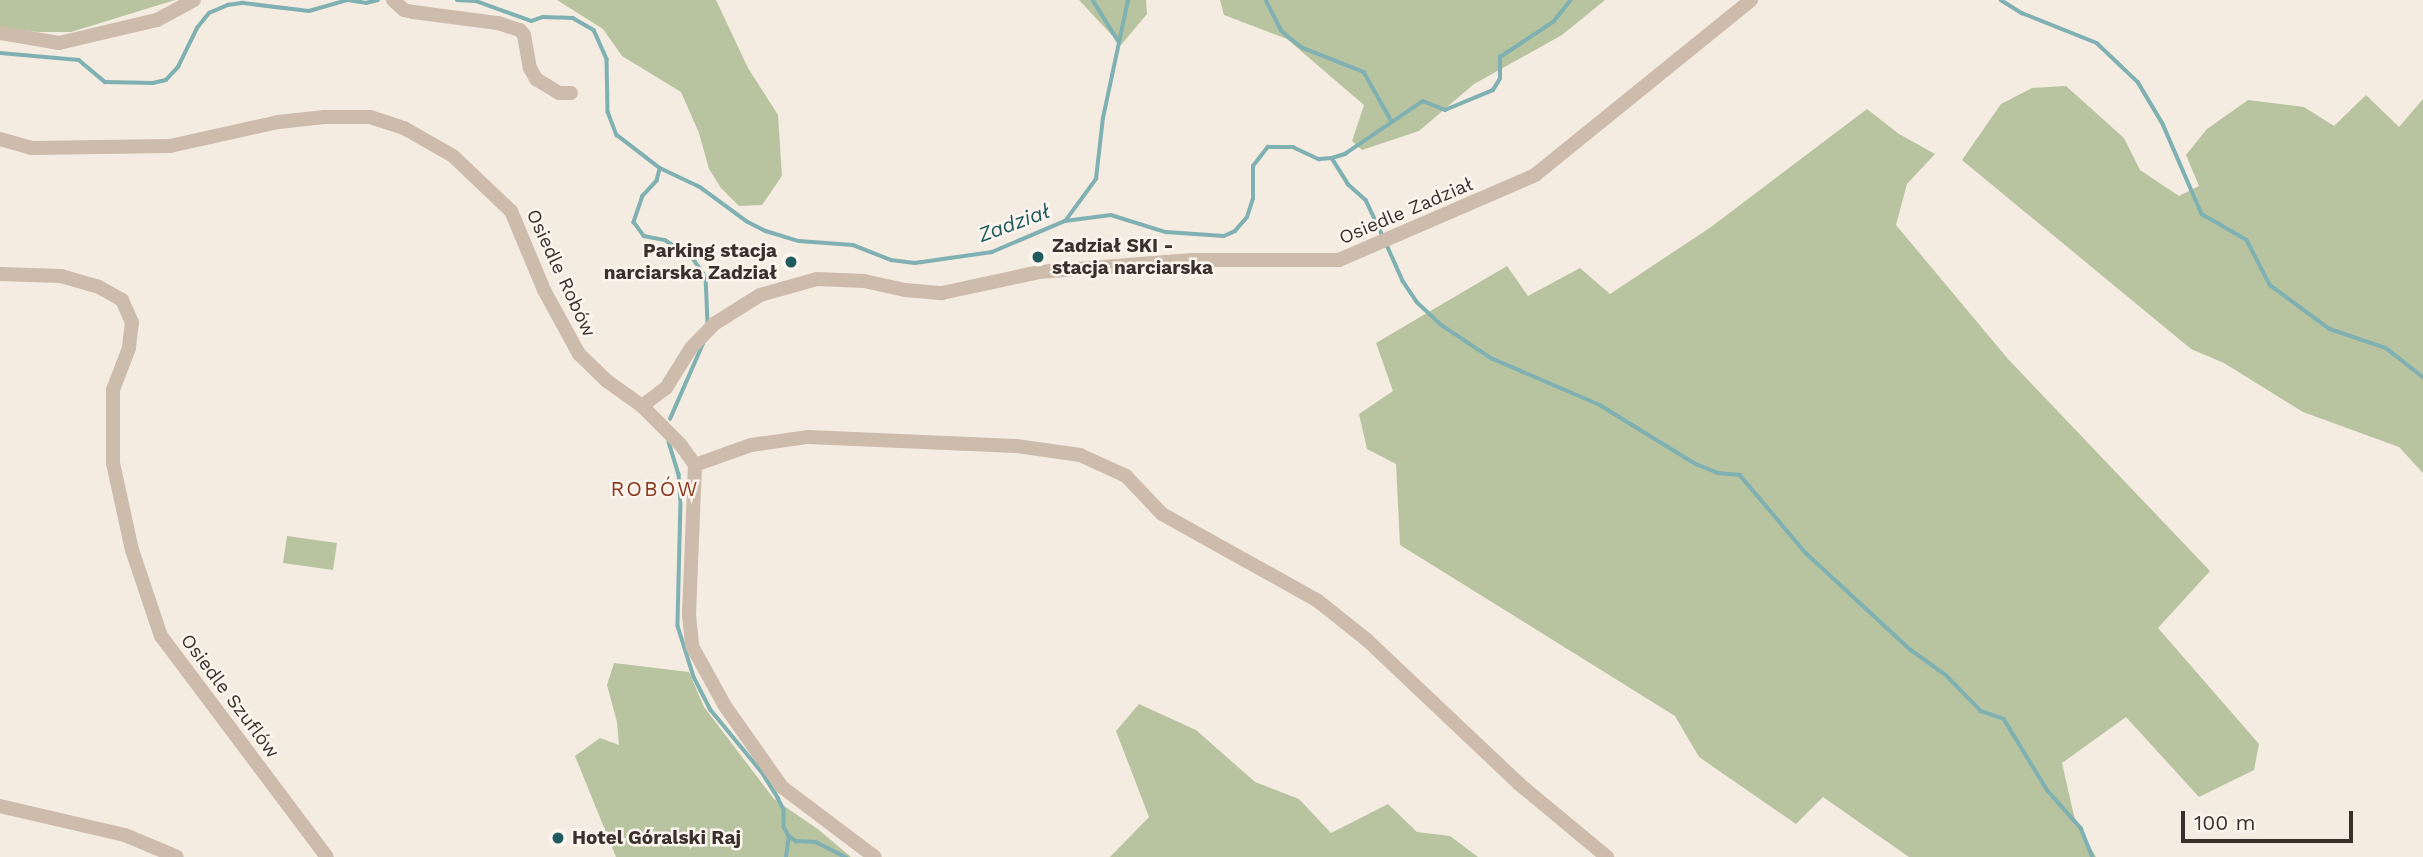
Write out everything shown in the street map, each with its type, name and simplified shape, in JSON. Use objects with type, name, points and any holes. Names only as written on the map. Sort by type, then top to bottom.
[{"type":"street","points":[[0,33],[59,43],[157,20],[194,0]]},
{"type":"street","name":"Osiedle Zadział","points":[[642,406],[674,379],[696,342],[714,324],[760,295],[817,279],[864,281],[905,290],[942,293],[1039,272],[1193,260],[1339,260],[1535,175],[1751,0]]},
{"type":"street","points":[[395,1],[404,10],[498,23],[520,30],[524,34],[530,68],[536,79],[545,88],[559,93],[571,93]]},
{"type":"street","name":"Osiedle Robów","points":[[0,139],[31,148],[170,146],[278,122],[325,117],[369,117],[404,128],[453,156],[511,211],[544,290],[579,354],[607,381],[642,406],[695,465]]},
{"type":"street","name":"Osiedle Szuflów","points":[[0,274],[61,276],[97,286],[122,300],[132,322],[129,348],[113,390],[113,463],[132,550],[161,636],[327,857]]},
{"type":"street","points":[[876,857],[782,787],[725,706],[692,646],[689,615],[695,465],[751,445],[808,437],[1016,446],[1080,455],[1126,476],[1162,514],[1318,601],[1367,639],[1518,783],[1607,857]]},
{"type":"street","points":[[0,806],[125,835],[177,857]]},
{"type":"green space","points":[[0,0],[175,0],[71,32],[38,32],[0,27]]},
{"type":"green space","points":[[557,0],[716,0],[748,68],[778,115],[782,176],[762,205],[739,206],[721,188],[709,169],[699,133],[681,92],[622,56],[603,29]]},
{"type":"green space","points":[[1079,0],[1146,0],[1147,14],[1121,45]]},
{"type":"green space","points":[[1220,0],[1605,0],[1562,35],[1474,84],[1419,131],[1362,150],[1352,141],[1364,105],[1287,39],[1224,15]]},
{"type":"green space","points":[[2066,86],[2124,138],[2140,170],[2179,196],[2199,186],[2186,155],[2207,129],[2248,100],[2304,107],[2334,126],[2366,95],[2399,127],[2423,99],[2423,473],[2399,447],[2303,412],[2224,363],[2191,349],[1962,160],[2001,104],[2032,88]]},
{"type":"green space","points":[[1867,109],[1899,134],[1935,154],[1907,184],[1896,225],[2008,359],[2210,571],[2158,628],[2259,744],[2254,770],[2199,797],[2126,717],[2062,763],[2075,820],[2096,857],[1909,857],[1823,797],[1796,824],[1699,757],[1675,716],[1400,545],[1396,464],[1367,449],[1359,414],[1393,391],[1376,343],[1507,266],[1528,296],[1580,268],[1610,294],[1711,227]]},
{"type":"green space","points":[[287,536],[337,543],[333,570],[283,563]]},
{"type":"green space","points":[[614,663],[689,672],[704,707],[774,799],[819,830],[851,857],[616,857],[575,756],[600,738],[619,745],[617,722],[607,685]]},
{"type":"green space","points":[[1139,704],[1196,730],[1255,782],[1299,799],[1331,833],[1388,804],[1417,832],[1450,836],[1478,857],[1110,857],[1149,817],[1116,731]]},
{"type":"waterway","name":"Zadział","points":[[0,53],[79,60],[105,82],[153,83],[166,80],[178,67],[197,28],[209,13],[228,5],[243,3],[309,11],[348,0],[366,3],[378,0]]},
{"type":"waterway","name":"Zadział","points":[[457,0],[476,1],[532,21],[543,17],[573,18],[594,30],[607,59],[608,112],[617,135],[660,168],[700,187],[748,222],[766,231],[799,241],[853,245],[891,260],[915,263],[992,252],[1065,221],[1111,215],[1166,232],[1224,236],[1235,231],[1247,217],[1253,199],[1253,166],[1268,147],[1293,147],[1319,159],[1332,158],[1345,154],[1423,101],[1445,110],[1493,90],[1500,79],[1500,57],[1553,22],[1571,0]]},
{"type":"waterway","points":[[1093,0],[1119,42]]},
{"type":"waterway","points":[[1066,220],[1096,179],[1103,118],[1128,0]]},
{"type":"waterway","points":[[1266,0],[1281,30],[1303,48],[1364,72],[1391,120]]},
{"type":"waterway","points":[[2001,0],[2022,13],[2097,43],[2138,82],[2163,124],[2202,214],[2247,240],[2270,285],[2330,329],[2386,348],[2423,377]]},
{"type":"waterway","points":[[1332,158],[1348,184],[1366,200],[1384,238]]},
{"type":"waterway","points":[[660,169],[657,181],[643,196],[634,222],[644,236],[665,240],[692,257],[706,277],[708,323]]},
{"type":"waterway","points":[[1387,245],[1403,281],[1417,302],[1443,326],[1491,358],[1600,405],[1696,464],[1718,473],[1740,475],[1806,553],[1847,591],[1911,650],[1947,676],[1981,711],[2004,719],[2048,791],[2081,828],[2093,857]]},
{"type":"waterway","points":[[670,419],[703,344]]},
{"type":"waterway","points":[[669,442],[679,474],[681,500],[678,626],[694,677],[711,710],[762,772],[778,798],[784,810],[784,827],[789,836],[796,841],[816,842],[846,857]]},
{"type":"waterway","points":[[786,857],[789,836]]},
{"type":"place","name":"Zadział SKI - stacja narciarska","points":[[1038,257]]},
{"type":"place","name":"Parking stacja narciarska Zadział","points":[[791,262]]},
{"type":"place","name":"Hotel Góralski Raj","points":[[558,838]]},
{"type":"district","name":"ROBÓW","points":[[655,489]]}]
